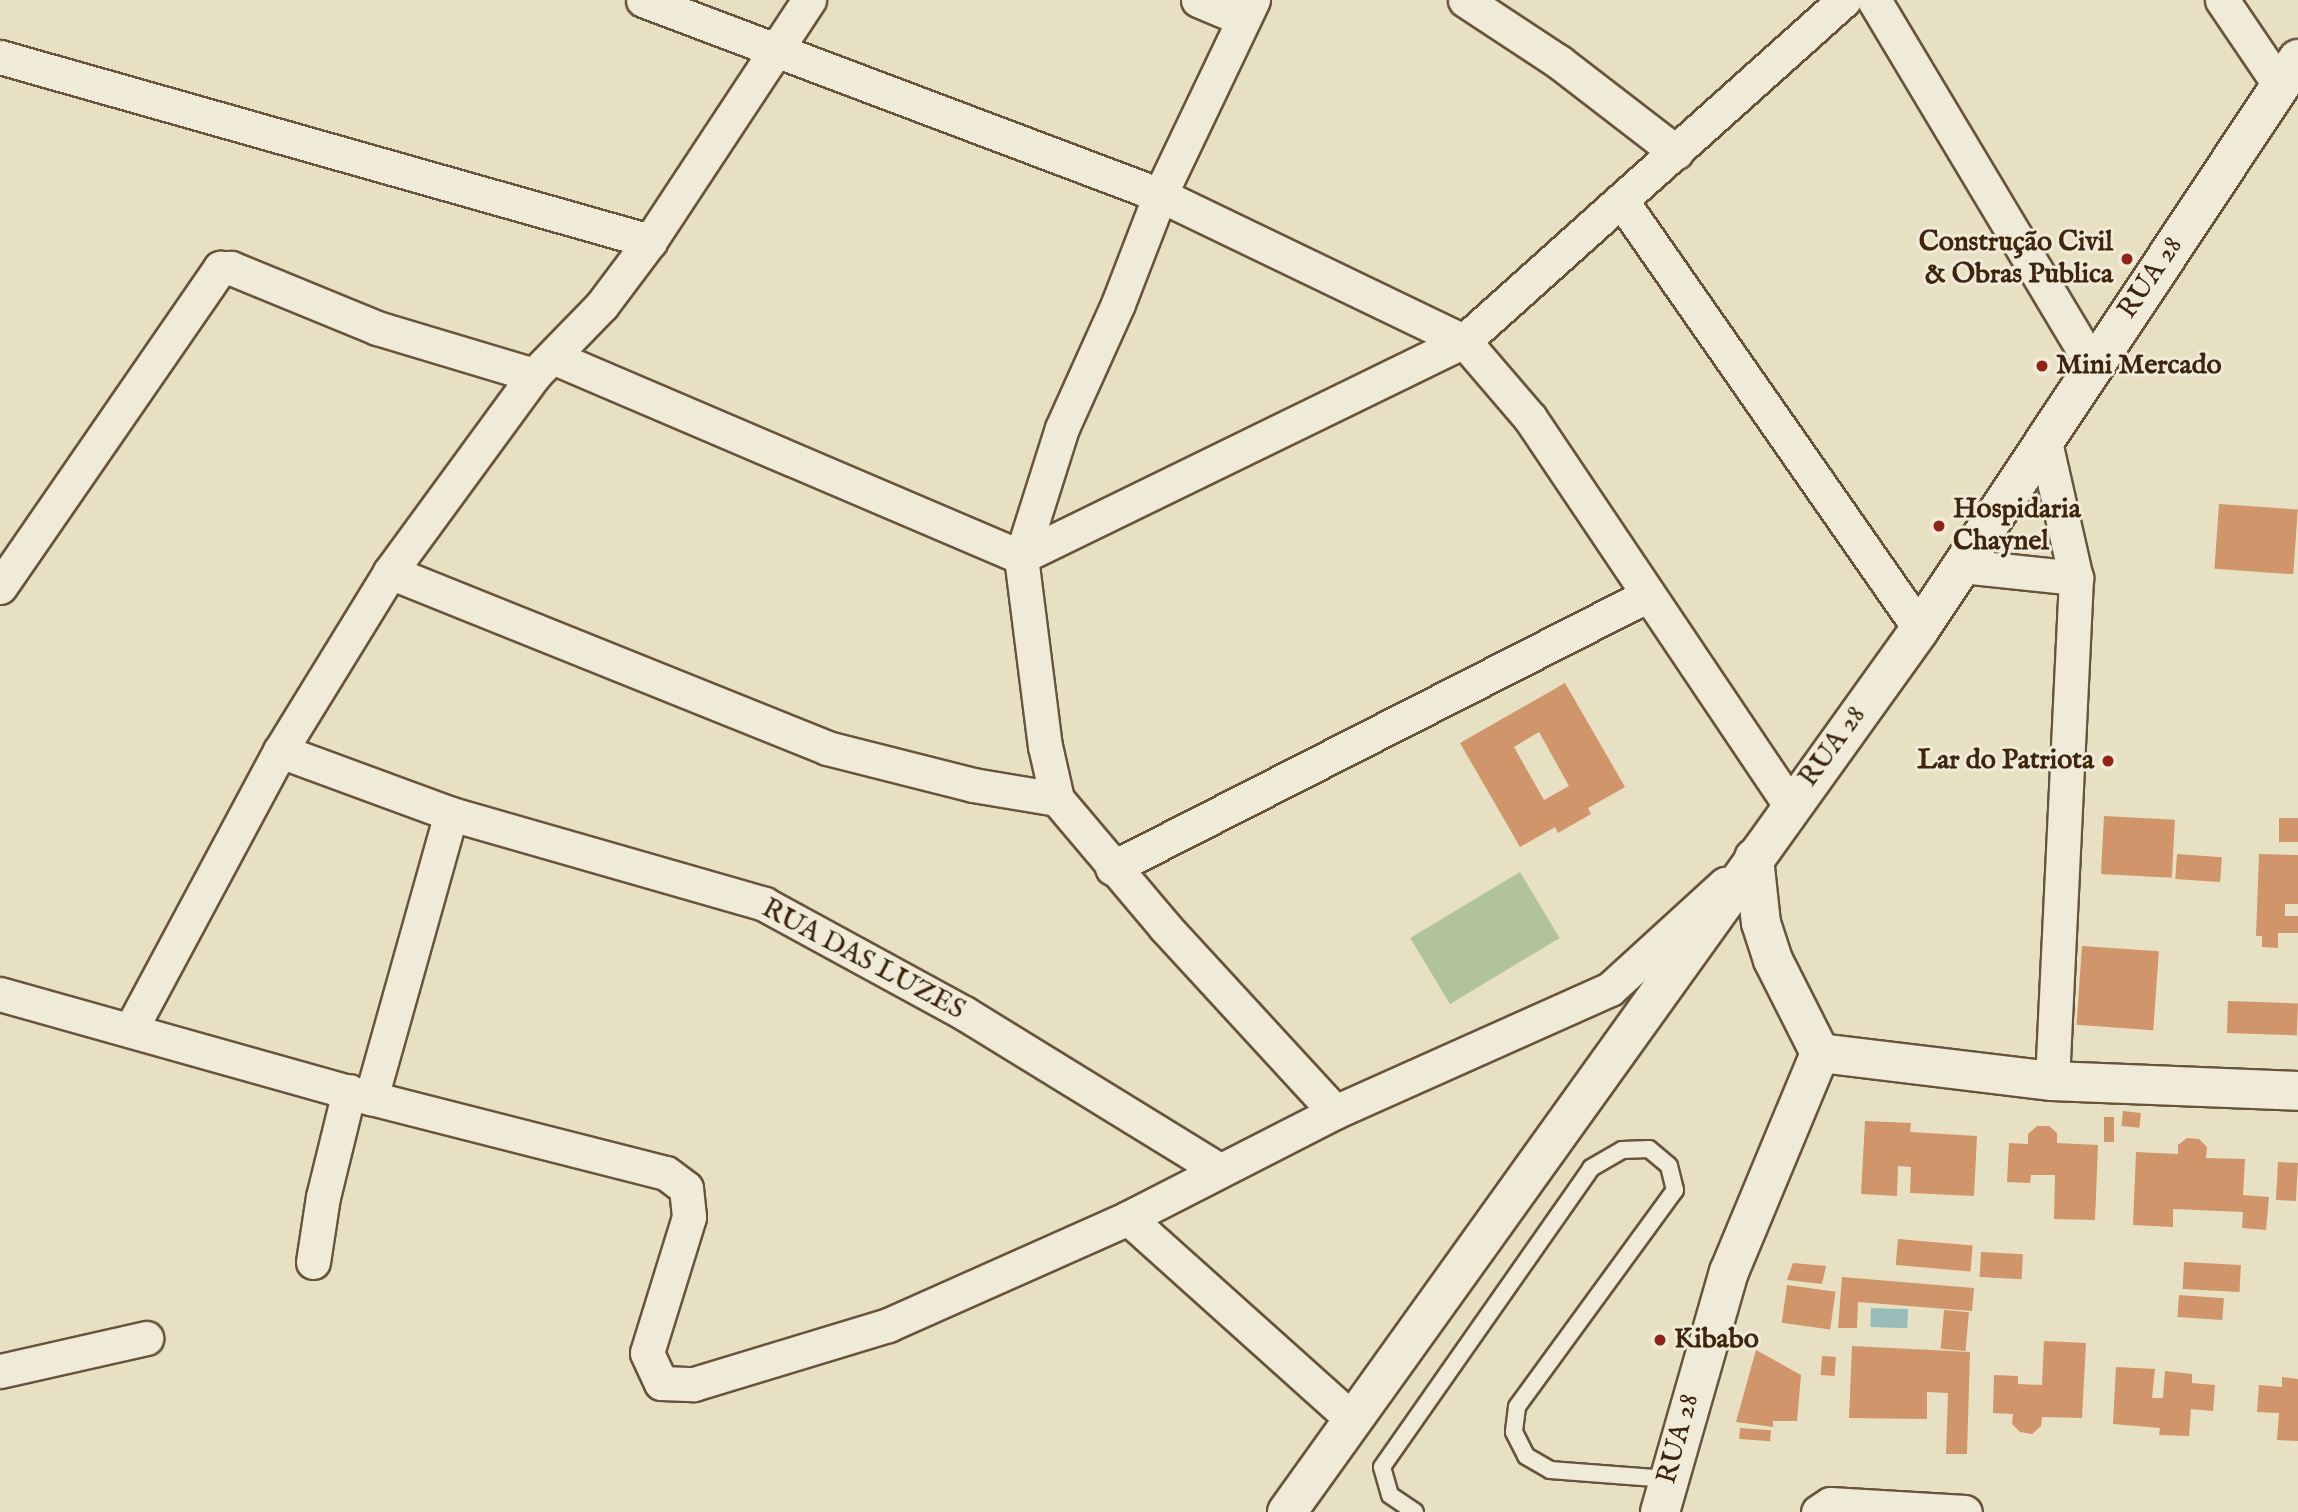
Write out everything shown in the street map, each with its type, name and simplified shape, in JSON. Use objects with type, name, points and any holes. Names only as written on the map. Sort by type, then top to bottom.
[{"type":"street","points":[[643,0],[1160,195],[1464,341],[1530,418],[1790,805]]},
{"type":"street","points":[[132,1027],[280,751],[390,572],[544,367],[602,305],[650,241],[809,0]]},
{"type":"street","points":[[1198,0],[1248,10],[1160,195],[1118,304],[1062,428],[1021,557],[1045,746],[1057,799],[1112,868],[1335,1112]]},
{"type":"street","points":[[1465,0],[1559,62],[1676,152]]},
{"type":"street","points":[[0,587],[220,268],[231,268],[377,328],[544,367],[1021,557],[1464,341],[1844,0]]},
{"type":"street","points":[[1874,0],[2092,364]]},
{"type":"street","points":[[2222,0],[2290,73]]},
{"type":"street","points":[[0,57],[650,241]]},
{"type":"street","name":"RUA 28","points":[[1287,1512],[1351,1418],[1790,805],[1920,629],[2045,442],[2092,364],[2290,73]]},
{"type":"street","points":[[1620,200],[1920,629]]},
{"type":"street","points":[[2045,442],[2076,578],[2052,1081]]},
{"type":"street","points":[[1962,566],[2076,578]]},
{"type":"street","points":[[390,572],[827,748],[973,785],[1057,799]]},
{"type":"street","points":[[1112,868],[1648,595]]},
{"type":"street","name":"RUA DAS LUZES","points":[[280,751],[451,814],[764,904],[964,1013],[1218,1169]]},
{"type":"street","points":[[313,1262],[323,1197],[360,1094],[451,814]]},
{"type":"street","points":[[1754,858],[1761,923],[1773,960],[1820,1053],[2052,1081],[2298,1091]]},
{"type":"street","points":[[0,994],[132,1027],[360,1094],[666,1173],[686,1188],[689,1217],[647,1353],[661,1383],[694,1384],[888,1325],[1128,1218],[1218,1169],[1335,1112],[1610,989],[1754,858]]},
{"type":"street","name":"RUA 28","points":[[1664,1495],[1729,1272],[1820,1053]]},
{"type":"street","points":[[1128,1218],[1351,1418]]},
{"type":"street","points":[[0,1371],[146,1338]]},
{"type":"street","points":[[1818,1512],[1830,1504],[1965,1512]]},
{"type":"lane","points":[[1415,1512],[1390,1495],[1382,1467],[1591,1168],[1622,1150],[1649,1149],[1669,1166],[1675,1190],[1517,1407],[1514,1432],[1527,1456],[1550,1470],[1664,1495]]},
{"type":"green space","points":[[1520,872],[1560,938],[1450,1004],[1410,938]]},
{"type":"water","points":[[1871,1308],[1908,1309],[1907,1328],[1870,1327]]},
{"type":"building","points":[[2219,504],[2298,510],[2293,574],[2214,569]]},
{"type":"building","points":[[1565,683],[1625,787],[1588,808],[1591,814],[1558,833],[1555,827],[1520,847],[1460,743]],"holes":[[[1539,732],[1569,786],[1544,800],[1514,747]]]},
{"type":"building","points":[[2104,816],[2175,820],[2172,878],[2101,874]]},
{"type":"building","points":[[2279,818],[2298,818],[2298,842],[2279,842]]},
{"type":"building","points":[[2177,854],[2222,857],[2220,882],[2175,879]]},
{"type":"building","points":[[2259,854],[2298,855],[2298,904],[2285,904],[2285,916],[2298,916],[2298,933],[2278,933],[2278,948],[2262,947],[2262,936],[2256,936]]},
{"type":"building","points":[[2082,946],[2159,951],[2153,1030],[2076,1025]]},
{"type":"building","points":[[2228,1001],[2298,1003],[2297,1035],[2227,1033]]},
{"type":"building","points":[[2123,1111],[2141,1113],[2139,1128],[2121,1126]]},
{"type":"building","points":[[2104,1117],[2114,1117],[2114,1142],[2104,1142]]},
{"type":"building","points":[[1865,1121],[1911,1123],[1910,1132],[1977,1136],[1974,1196],[1910,1193],[1911,1167],[1898,1166],[1897,1196],[1861,1194]]},
{"type":"building","points":[[2037,1126],[2049,1126],[2057,1133],[2057,1143],[2098,1145],[2095,1220],[2054,1219],[2055,1175],[2031,1175],[2030,1183],[2007,1182],[2009,1143],[2028,1144],[2028,1134]]},
{"type":"building","points":[[2187,1138],[2199,1139],[2207,1147],[2206,1158],[2245,1159],[2243,1195],[2269,1197],[2266,1230],[2242,1228],[2243,1212],[2173,1209],[2173,1227],[2133,1225],[2136,1152],[2178,1154],[2178,1145]]},
{"type":"building","points":[[2278,1162],[2298,1163],[2296,1201],[2276,1200]]},
{"type":"building","points":[[1898,1239],[1973,1246],[1970,1271],[1896,1265]]},
{"type":"building","points":[[1981,1252],[2023,1254],[2022,1279],[1980,1277]]},
{"type":"building","points":[[2184,1262],[2241,1265],[2240,1292],[2183,1289]]},
{"type":"building","points":[[1793,1263],[1826,1266],[1822,1284],[1787,1280]]},
{"type":"building","points":[[1842,1277],[1974,1288],[1972,1311],[1858,1302],[1857,1328],[1838,1328]]},
{"type":"building","points":[[1787,1285],[1836,1292],[1830,1329],[1782,1323]]},
{"type":"building","points":[[2179,1295],[2224,1298],[2222,1320],[2177,1317]]},
{"type":"building","points":[[1944,1310],[1969,1312],[1966,1351],[1941,1349]]},
{"type":"building","points":[[2044,1341],[2086,1343],[2082,1418],[2042,1417],[2041,1426],[2032,1434],[2020,1432],[2012,1424],[2013,1414],[1993,1413],[1994,1375],[2018,1376],[2018,1384],[2042,1385]]},
{"type":"building","points":[[1852,1346],[1970,1352],[1967,1454],[1946,1454],[1948,1393],[1927,1392],[1927,1419],[1849,1418]]},
{"type":"building","points":[[1756,1350],[1801,1375],[1797,1421],[1773,1421],[1773,1427],[1736,1422]]},
{"type":"building","points":[[1822,1356],[1836,1357],[1835,1376],[1821,1375]]},
{"type":"building","points":[[2116,1367],[2155,1369],[2152,1398],[2163,1398],[2165,1371],[2192,1374],[2192,1383],[2215,1385],[2213,1411],[2191,1409],[2189,1436],[2159,1435],[2160,1428],[2113,1424]]},
{"type":"building","points":[[2282,1377],[2298,1379],[2298,1441],[2277,1440],[2279,1413],[2257,1412],[2259,1385],[2282,1387]]},
{"type":"building","points":[[1740,1428],[1771,1430],[1770,1441],[1739,1439]]},
{"type":"place","name":"Construção Civil & Obras Publica","points":[[2127,259]]},
{"type":"place","name":"Mini Mercado","points":[[2042,366]]},
{"type":"place","name":"Hospidaria Chaynel","points":[[1939,526]]},
{"type":"place","name":"Lar do Patriota","points":[[2108,761]]},
{"type":"place","name":"Kibabo","points":[[1660,1340]]}]
